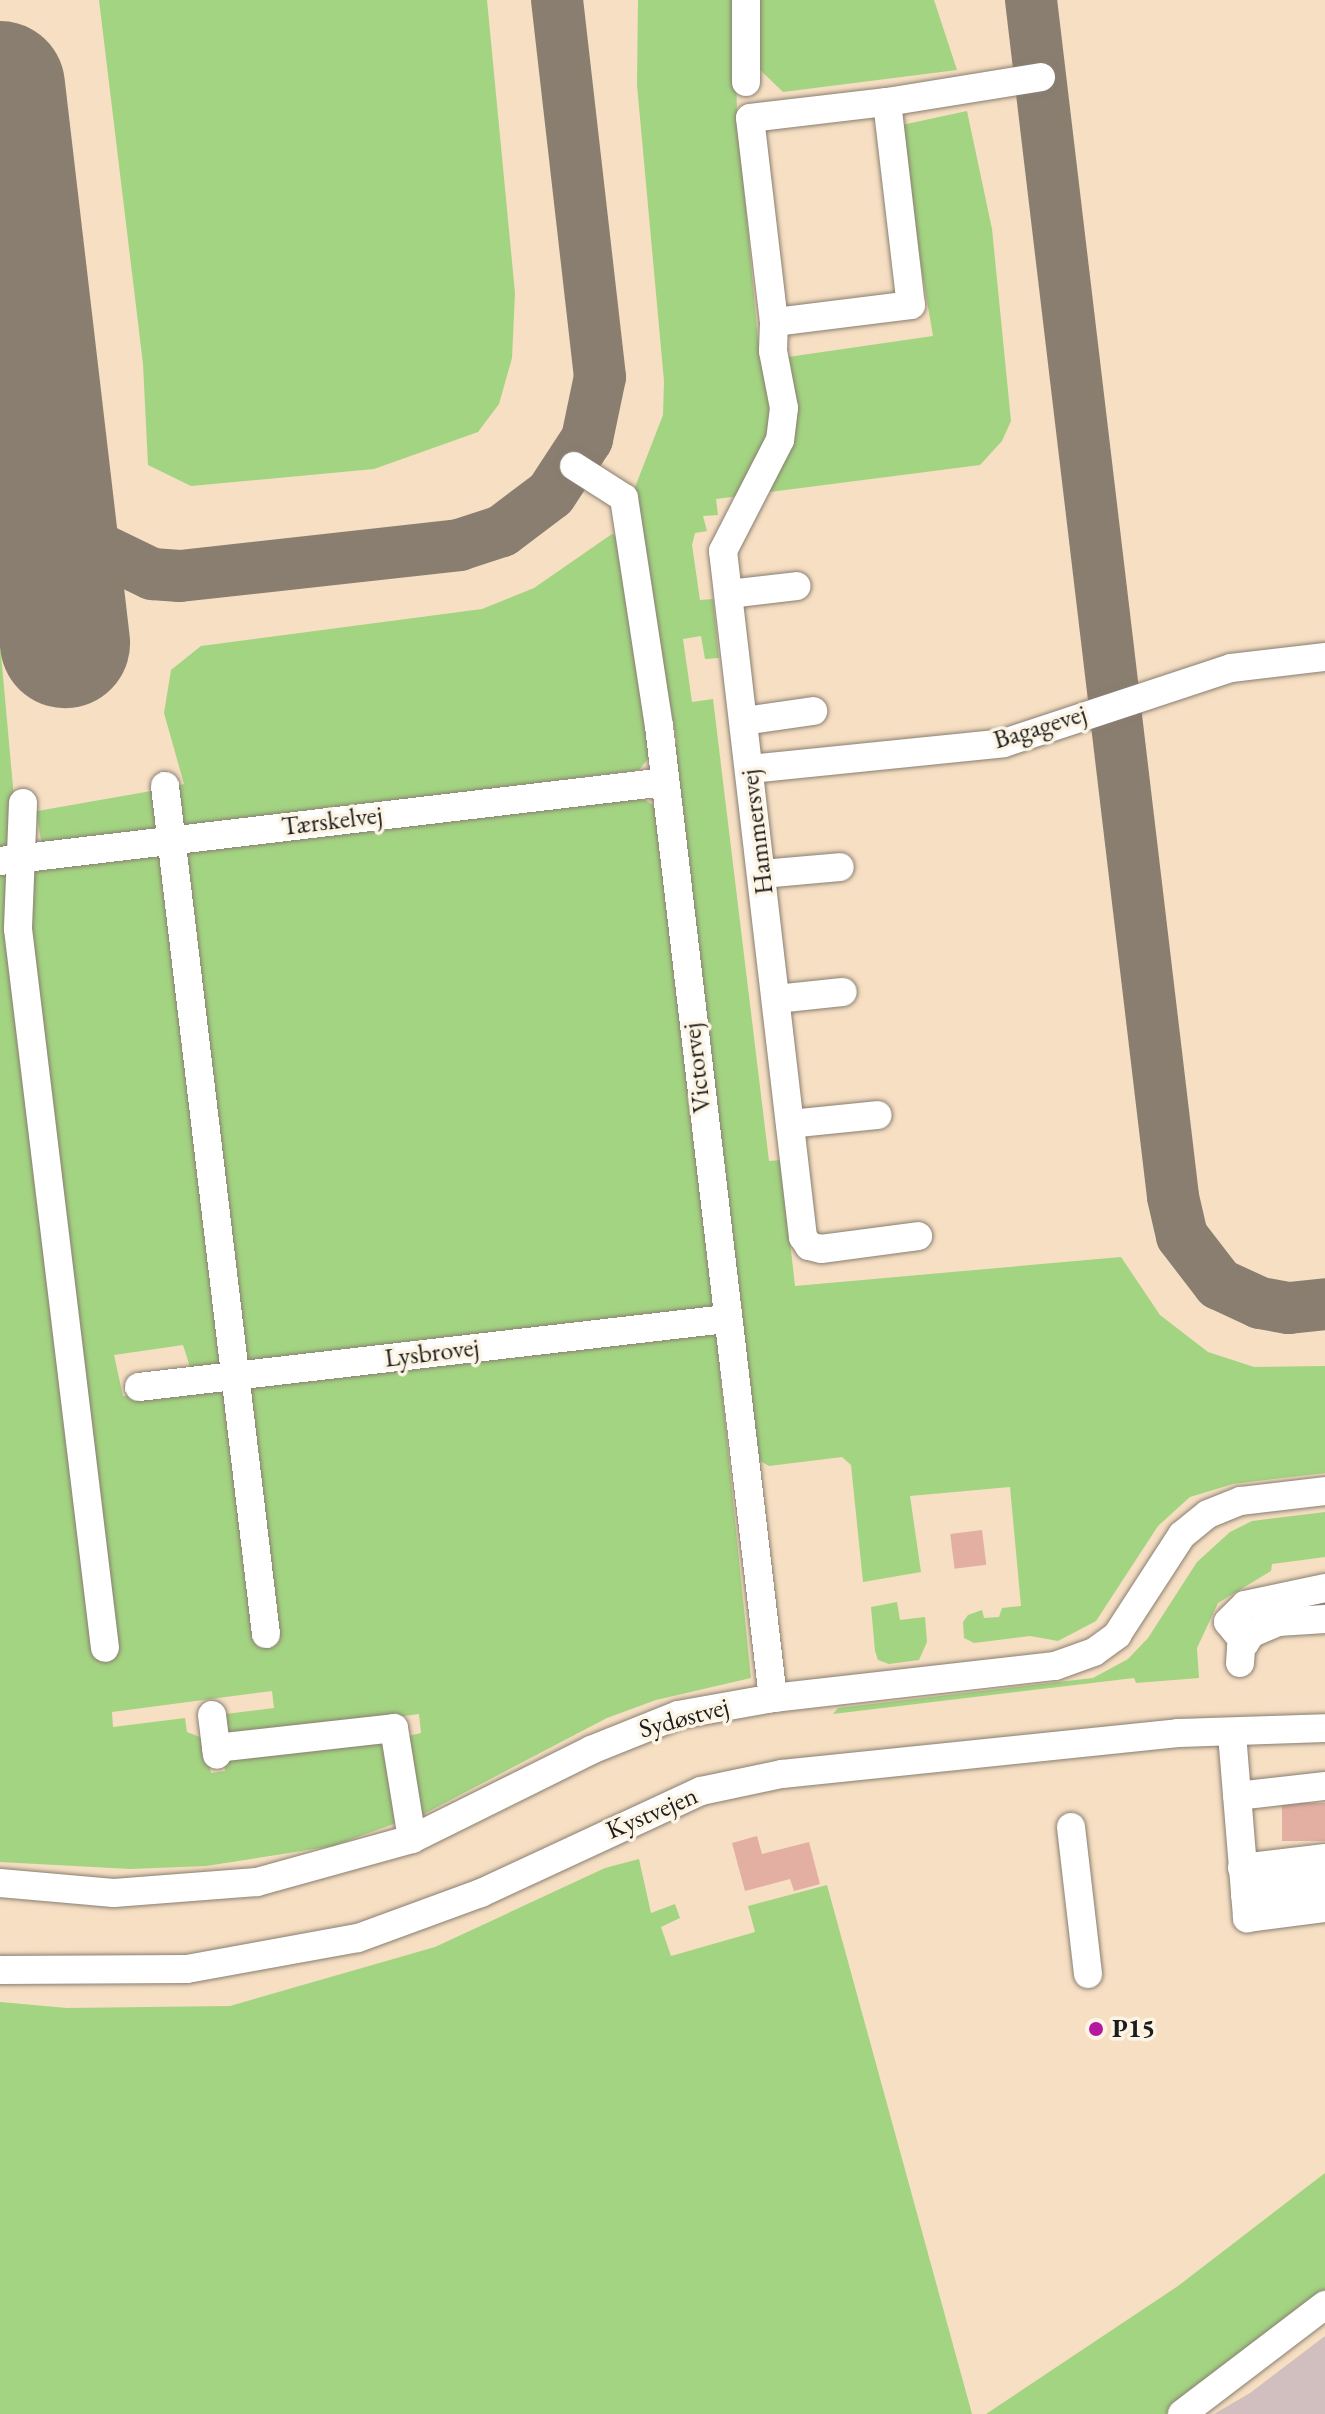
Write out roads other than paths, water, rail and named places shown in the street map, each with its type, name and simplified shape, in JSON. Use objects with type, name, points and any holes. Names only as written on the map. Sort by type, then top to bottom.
[{"type":"street","points":[[746,0],[746,82]]},
{"type":"street","points":[[774,322],[911,305],[887,102],[1041,77]]},
{"type":"street","name":"Hammersvej","points":[[887,102],[750,118],[774,322],[773,351],[784,408],[780,440],[723,551],[803,1237],[809,1246],[918,1236]]},
{"type":"street","name":"Victorvej","points":[[574,466],[624,498],[665,782],[773,1698]]},
{"type":"street","points":[[729,594],[797,586]]},
{"type":"street","name":"Bagagevej","points":[[750,769],[1004,743],[1231,668],[1325,657]]},
{"type":"street","points":[[744,721],[813,711]]},
{"type":"street","name":"Tærskelvej","points":[[11,860],[665,782]]},
{"type":"street","points":[[165,786],[266,1634]]},
{"type":"street","points":[[23,803],[11,860],[105,1648]]},
{"type":"street","points":[[762,874],[840,867]]},
{"type":"street","points":[[776,999],[843,992]]},
{"type":"street","points":[[790,1124],[878,1115]]},
{"type":"street","name":"Lysbrovej","points":[[139,1387],[726,1319]]},
{"type":"street","name":"Sydøstvej","points":[[0,1883],[114,1893],[257,1882],[412,1839],[637,1729],[678,1715],[773,1698],[1055,1666],[1094,1652],[1117,1635],[1182,1535],[1208,1514],[1241,1501],[1325,1491]]},
{"type":"street","points":[[1325,1588],[1245,1605],[1228,1622],[1243,1653],[1252,1633],[1278,1622],[1325,1619]]},
{"type":"street","points":[[212,1715],[217,1752],[394,1728],[412,1839]]},
{"type":"street","name":"Kystvejen","points":[[0,1970],[187,1969],[358,1938],[481,1893],[701,1791],[782,1774],[1178,1733],[1232,1734],[1325,1728]]},
{"type":"street","points":[[1232,1734],[1247,1918],[1325,1908]]},
{"type":"street","points":[[1237,1796],[1325,1786]]},
{"type":"street","points":[[1071,1827],[1088,1974]]},
{"type":"street","points":[[1243,1882],[1325,1858]]},
{"type":"street","points":[[1243,1882],[1325,1885]]},
{"type":"street","points":[[1182,2414],[1325,2305]]},
{"type":"place","name":"P15","points":[[1096,2029]]}]
